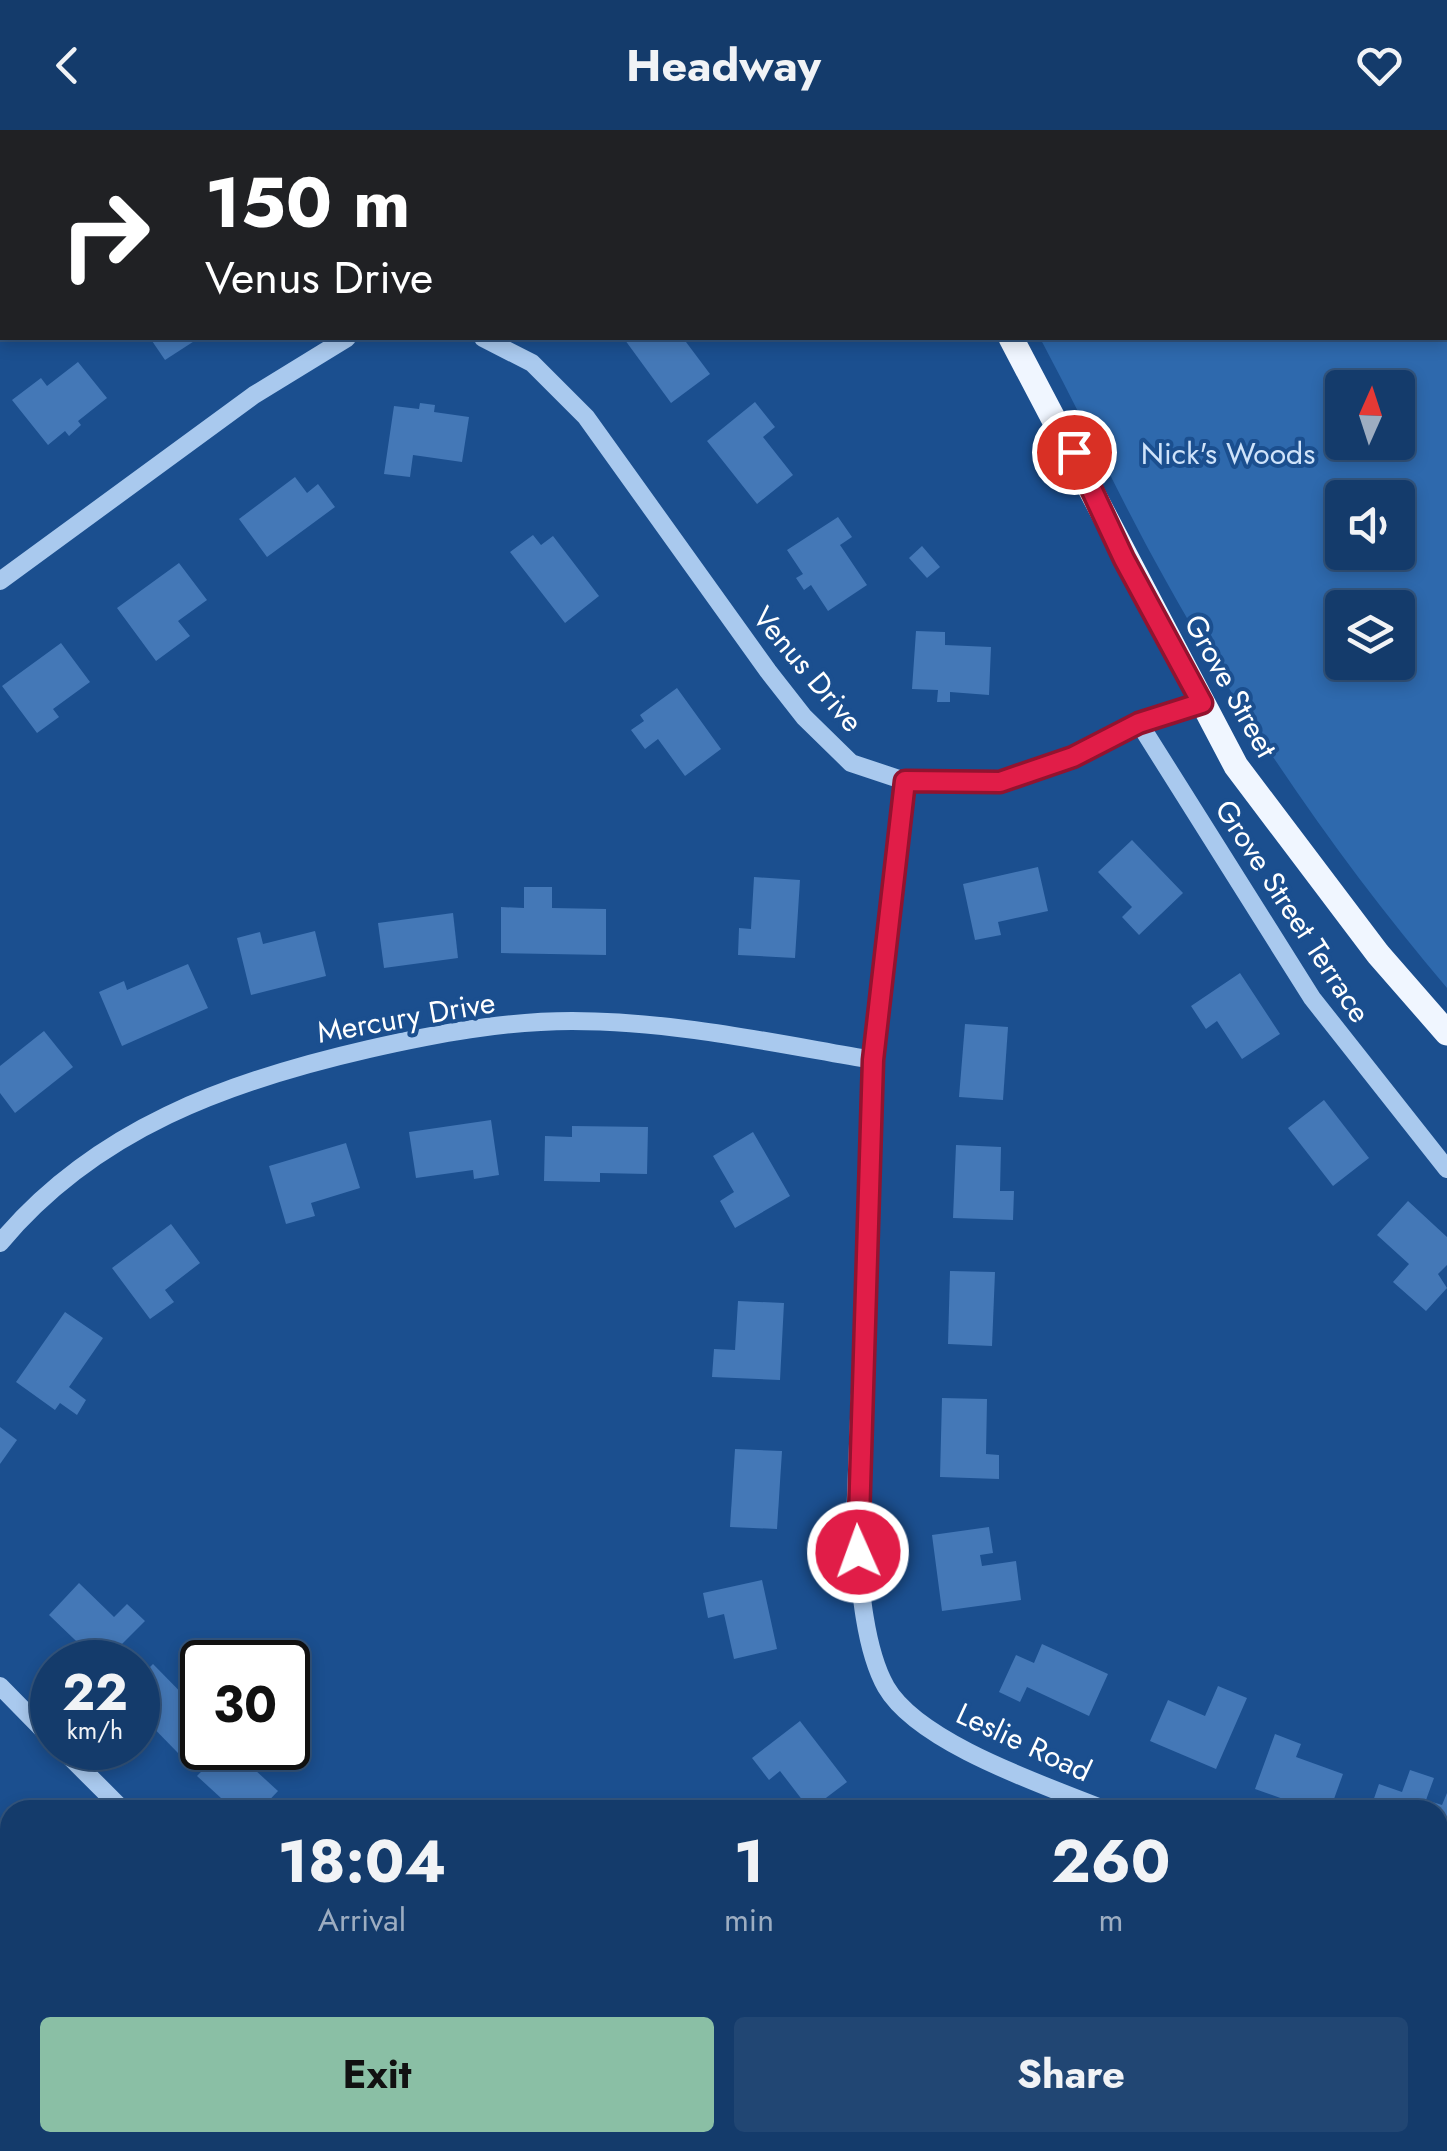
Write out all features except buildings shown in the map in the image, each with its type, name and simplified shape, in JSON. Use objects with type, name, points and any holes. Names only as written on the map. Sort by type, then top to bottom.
[{"type":"main road","name":"Grove Street","points":[[1012,340],[1236,766],[1281,830],[1447,1033]]},
{"type":"street","points":[[0,581],[254,395],[344,340]]},
{"type":"street","name":"Venus Drive","points":[[487,340],[532,363],[586,417],[804,717],[852,763],[905,781],[1000,782],[1073,757],[1139,723],[1202,703]]},
{"type":"street","name":"Grove Street Terrace","points":[[1139,723],[1312,998],[1447,1170]]},
{"type":"street","name":"Leslie Road","points":[[905,781],[873,1060],[855,1521],[860,1583],[886,1688],[912,1714],[961,1749],[1082,1800]]},
{"type":"street","name":"Mercury Drive","points":[[0,1243],[79,1168],[168,1111],[238,1083],[388,1044],[466,1029],[570,1021],[672,1026],[873,1060]]},
{"type":"street","points":[[0,1686],[30,1717]]},
{"type":"street","points":[[83,1770],[113,1800]]},
{"type":"green space","name":"Nick's Woods","points":[[1041,340],[1447,340],[1447,988],[1332,842],[1197,635],[1149,551]]},
{"type":"route","points":[[858,1552],[855,1521],[873,1060],[905,781],[1000,782],[1073,757],[1139,723],[1202,703],[1124,559],[1074,452]]}]
